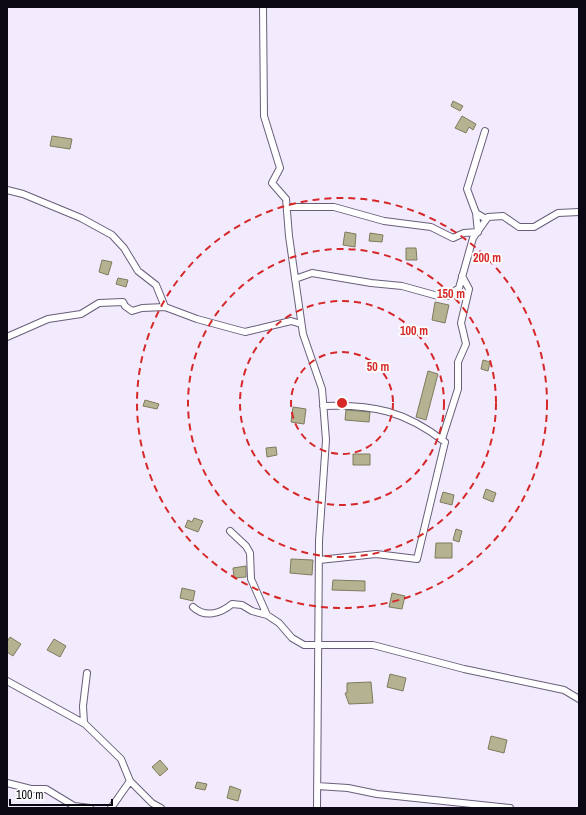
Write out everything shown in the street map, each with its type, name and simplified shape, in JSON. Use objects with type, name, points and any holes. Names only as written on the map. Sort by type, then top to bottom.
[{"type":"street","points":[[263,7],[264,116],[280,168],[272,183],[286,199],[303,334],[322,389],[326,440],[319,560],[317,808]]},
{"type":"street","points":[[478,232],[476,213],[467,189],[485,130]]},
{"type":"street","points":[[7,190],[23,194],[81,218],[112,235],[124,248],[138,271],[156,285],[165,307]]},
{"type":"street","points":[[287,207],[334,208],[384,221],[431,227],[453,238],[464,233],[478,232]]},
{"type":"street","points":[[295,278],[312,273],[371,283],[402,286],[438,296],[448,296],[459,288],[473,238],[488,217],[504,216],[519,227],[534,227],[558,213],[579,212]]},
{"type":"street","points":[[476,213],[486,219]]},
{"type":"street","points":[[442,439],[458,389],[458,362],[466,344],[461,323],[469,289],[462,276]]},
{"type":"street","points":[[7,337],[48,319],[81,314],[99,303],[123,302],[125,306],[132,311],[142,308],[165,307],[197,319],[245,332],[291,321],[302,324]]},
{"type":"street","points":[[319,560],[376,554],[417,559],[445,442],[420,423],[388,411],[363,406],[323,406]]},
{"type":"street","points":[[230,531],[246,546],[250,553],[251,579],[267,615]]},
{"type":"street","points":[[193,607],[200,613],[208,614],[226,610],[232,604],[242,605],[252,611],[267,615],[279,623],[292,638],[304,645],[373,645],[464,669],[564,690],[579,699]]},
{"type":"street","points":[[84,723],[83,706],[87,673]]},
{"type":"street","points":[[7,680],[84,723],[122,760],[130,781],[152,803],[161,808]]},
{"type":"street","points":[[111,808],[130,781]]},
{"type":"street","points":[[7,783],[23,788],[46,789],[74,806],[90,808]]},
{"type":"street","points":[[317,786],[348,788],[377,794],[510,808]]},
{"type":"building","points":[[453,101],[463,106],[460,111],[451,106]]},
{"type":"building","points":[[462,116],[476,124],[473,130],[469,127],[466,133],[455,128]]},
{"type":"building","points":[[52,136],[72,139],[70,149],[50,146]]},
{"type":"building","points":[[345,232],[356,234],[355,247],[343,245]]},
{"type":"building","points":[[370,233],[383,235],[382,242],[369,241]]},
{"type":"building","points":[[406,248],[416,248],[417,260],[406,260]]},
{"type":"building","points":[[102,260],[112,262],[108,275],[99,272]]},
{"type":"building","points":[[118,278],[128,280],[126,287],[116,284]]},
{"type":"building","points":[[435,302],[449,305],[445,323],[432,320]]},
{"type":"building","points":[[483,360],[490,362],[488,371],[481,369]]},
{"type":"building","points":[[428,371],[438,374],[426,420],[416,417]]},
{"type":"building","points":[[145,400],[159,404],[157,409],[143,406]]},
{"type":"building","points":[[293,407],[306,409],[304,424],[291,422]]},
{"type":"building","points":[[346,410],[370,412],[369,422],[345,420]]},
{"type":"building","points":[[276,447],[277,455],[267,457],[266,448]]},
{"type":"building","points":[[353,454],[370,454],[370,465],[353,465]]},
{"type":"building","points":[[486,489],[496,493],[493,502],[483,498]]},
{"type":"building","points":[[443,492],[454,495],[452,505],[440,502]]},
{"type":"building","points":[[194,518],[203,521],[198,532],[185,527],[188,520],[192,522]]},
{"type":"building","points":[[456,529],[462,531],[459,542],[453,540]]},
{"type":"building","points":[[436,543],[452,543],[452,558],[435,558]]},
{"type":"building","points":[[291,559],[313,560],[312,575],[290,573]]},
{"type":"building","points":[[246,566],[246,577],[234,578],[233,568]]},
{"type":"building","points":[[333,580],[365,581],[365,591],[332,590]]},
{"type":"building","points":[[182,588],[195,591],[193,601],[180,598]]},
{"type":"building","points":[[392,593],[405,596],[402,609],[389,607]]},
{"type":"building","points":[[10,637],[21,644],[13,656],[7,652],[7,642]]},
{"type":"building","points":[[54,639],[66,646],[60,657],[47,650]]},
{"type":"building","points":[[390,674],[406,678],[403,691],[387,687]]},
{"type":"building","points":[[371,682],[373,703],[349,704],[345,693],[347,693],[347,683]]},
{"type":"building","points":[[491,736],[507,740],[504,753],[488,749]]},
{"type":"building","points":[[160,760],[168,769],[160,776],[152,767]]},
{"type":"building","points":[[197,782],[207,784],[205,790],[195,788]]},
{"type":"building","points":[[230,786],[241,790],[238,801],[227,798]]}]
